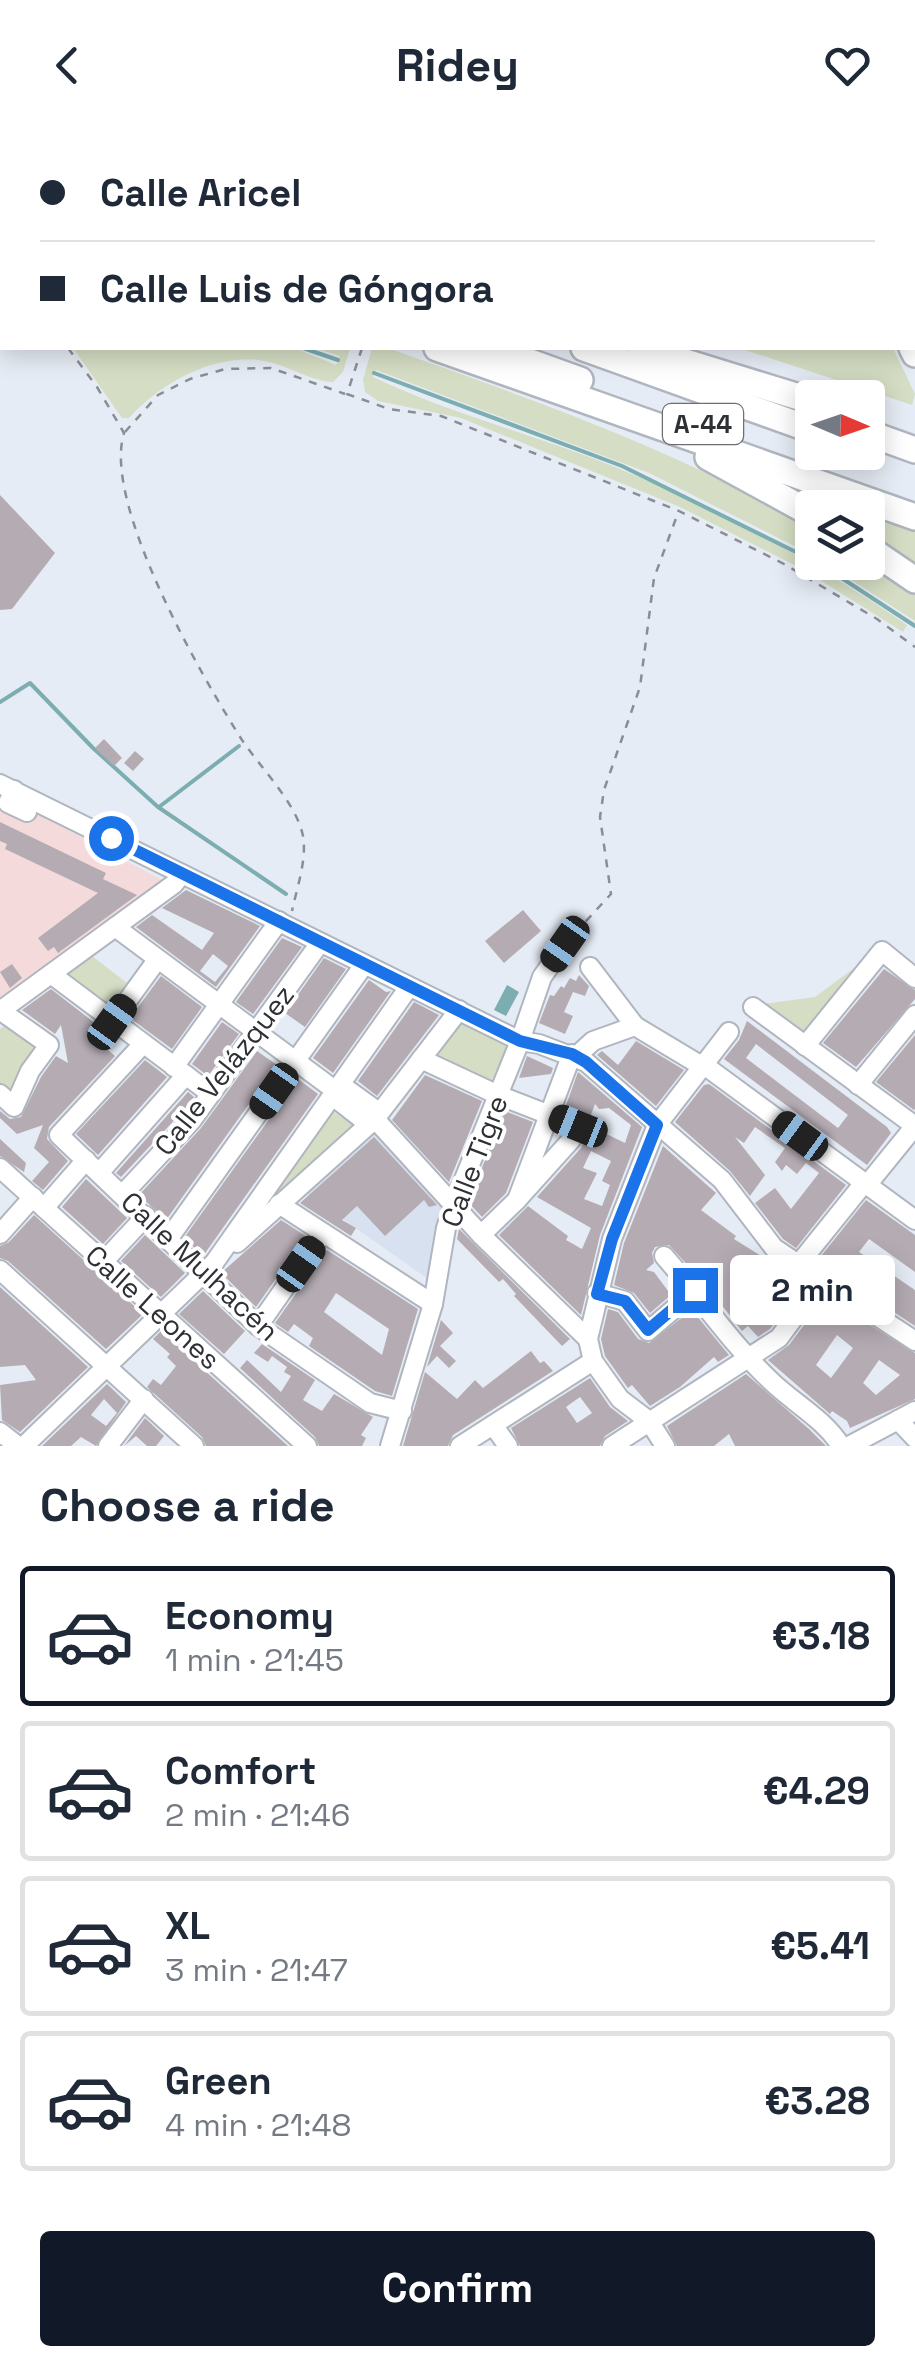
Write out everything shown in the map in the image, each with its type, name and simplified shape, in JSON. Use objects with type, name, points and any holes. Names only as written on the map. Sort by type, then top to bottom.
[{"type":"highway","points":[[442,350],[915,517]]},
{"type":"highway","name":"A-44","points":[[497,350],[915,500]]},
{"type":"highway","name":"A-44","points":[[590,350],[795,424]]},
{"type":"highway","points":[[645,350],[795,407]]},
{"type":"highway","points":[[648,350],[795,396]]},
{"type":"highway","points":[[533,382],[709,457],[795,505]]},
{"type":"highway","points":[[885,423],[915,431]]},
{"type":"highway","points":[[885,439],[915,450]]},
{"type":"highway","points":[[885,456],[915,467]]},
{"type":"highway","points":[[885,560],[915,580]]},
{"type":"street","points":[[7,787],[8,803],[27,812]]},
{"type":"street","points":[[7,787],[520,1041],[577,1053],[722,1180],[774,1248],[915,1341]]},
{"type":"street","points":[[0,1094],[14,1107],[30,1071],[49,1046],[0,1011],[174,884],[182,874]]},
{"type":"street","points":[[0,1234],[38,1202],[93,1166],[180,1071],[218,1006],[284,924]]},
{"type":"street","points":[[115,927],[336,1091]]},
{"type":"street","name":"Calle Velázquez","points":[[123,1194],[192,1120],[320,943]]},
{"type":"street","name":"Calle Tigre","points":[[390,1446],[433,1304],[454,1204],[542,977],[565,944]]},
{"type":"street","points":[[805,1046],[882,951],[915,978]]},
{"type":"street","points":[[112,1022],[156,960]]},
{"type":"street","points":[[169,1238],[364,964]]},
{"type":"street","points":[[590,967],[634,1026],[702,1065],[915,1220]]},
{"type":"street","points":[[51,974],[211,1094]]},
{"type":"street","points":[[209,1268],[410,987]]},
{"type":"street","points":[[753,1008],[915,1126],[798,1265]]},
{"type":"street","points":[[0,1432],[21,1446],[209,1268],[375,1119],[458,1010]]},
{"type":"street","points":[[858,1085],[915,1015]]},
{"type":"street","points":[[517,1200],[577,1053],[593,1041],[634,1026]]},
{"type":"street","points":[[665,1446],[649,1421],[620,1398],[593,1361],[588,1340],[612,1239],[657,1125],[729,1032]]},
{"type":"street","name":"Calle Mulhacén","points":[[143,1044],[59,1135],[169,1238],[209,1268],[258,1326],[370,1402],[402,1412]]},
{"type":"street","points":[[421,1059],[498,1096],[578,1126],[571,1140],[481,1235]]},
{"type":"street","points":[[336,1091],[335,1098],[362,1119],[375,1119],[481,1235],[588,1340]]},
{"type":"street","name":"Calle Leones","points":[[4,1180],[38,1202],[307,1446]]},
{"type":"street","points":[[280,1204],[433,1304]]},
{"type":"street","points":[[103,1262],[146,1216]]},
{"type":"street","points":[[258,1326],[322,1233]]},
{"type":"street","points":[[664,1256],[748,1358],[832,1431],[841,1446]]},
{"type":"street","points":[[0,1270],[194,1446]]},
{"type":"street","points":[[612,1446],[779,1338],[822,1278]]},
{"type":"street","points":[[597,1294],[625,1301],[648,1330],[695,1290]]},
{"type":"street","points":[[460,1446],[593,1361]]},
{"type":"street","points":[[108,1446],[144,1399]]},
{"type":"street","points":[[849,1446],[907,1416],[915,1438]]},
{"type":"street","points":[[493,1425],[508,1446]]},
{"type":"path","points":[[70,350],[97,386],[124,433]]},
{"type":"path","points":[[347,394],[361,350]]},
{"type":"path","points":[[284,924],[304,860],[297,818],[243,740],[170,613],[121,482],[119,450],[124,433],[158,394],[190,379],[225,369],[271,368],[389,409],[440,416],[679,511],[784,564],[878,619],[915,647]]},
{"type":"path","points":[[565,944],[611,894],[600,818],[604,790],[640,687],[654,578],[679,511]]},
{"type":"shaded area","points":[[0,794],[166,882],[0,998]]},
{"type":"shaded area","points":[[377,1126],[449,1205],[431,1281],[303,1191]]},
{"type":"green space","points":[[74,350],[299,350],[336,365],[340,356],[321,350],[349,350],[343,372],[333,382],[264,361],[227,361],[173,382],[129,418],[122,418]]},
{"type":"green space","points":[[371,350],[394,350],[551,407],[710,475],[795,520],[795,546],[649,473],[376,370],[373,377],[431,402],[610,465],[687,499],[795,554],[795,565],[680,507],[461,418],[378,401],[365,392],[363,380]]},
{"type":"green space","points":[[745,350],[894,350],[915,394],[912,405],[885,396],[885,380],[836,380]]},
{"type":"green space","points":[[885,519],[915,530],[915,565],[885,545]]},
{"type":"green space","points":[[885,575],[915,595],[915,621],[851,580],[885,580]]},
{"type":"green space","points":[[820,580],[838,580],[872,601],[907,625],[903,632]]},
{"type":"green space","points":[[92,956],[127,983],[112,1012],[64,977]]},
{"type":"green space","points":[[869,957],[805,1035],[763,1004],[815,997]]},
{"type":"green space","points":[[461,1023],[507,1047],[491,1082],[437,1057]]},
{"type":"green space","points":[[7,1024],[40,1045],[9,1099],[0,1091],[0,1029]]},
{"type":"green space","points":[[328,1108],[354,1126],[328,1155],[243,1226]]},
{"type":"water","points":[[507,985],[519,992],[506,1016],[494,1010]]},
{"type":"building","points":[[0,495],[55,553],[12,609],[0,610]]},
{"type":"building","points":[[104,739],[122,758],[114,766],[95,748]]},
{"type":"building","points":[[135,751],[144,759],[133,771],[124,763]]},
{"type":"building","points":[[0,822],[106,873],[103,879],[137,895],[58,953],[54,947],[48,951],[38,938],[98,893],[5,849],[7,844],[0,841]]},
{"type":"building","points":[[186,890],[260,926],[216,987],[136,927],[152,915],[202,950],[214,933],[162,908]],"holes":[[[213,954],[228,966],[215,982],[200,971]]]},
{"type":"building","points":[[523,910],[541,931],[504,963],[485,941]]},
{"type":"building","points":[[282,938],[302,947],[253,1014],[236,1002]]},
{"type":"building","points":[[324,958],[346,969],[305,1027],[285,1013]]},
{"type":"building","points":[[12,964],[22,978],[10,988],[0,972]]},
{"type":"building","points":[[884,969],[915,990],[915,999],[856,1067],[823,1043]]},
{"type":"building","points":[[579,975],[589,986],[585,996],[573,992],[564,1012],[573,1016],[565,1034],[539,1023],[550,995],[554,996],[561,986],[564,988],[570,978],[576,981]]},
{"type":"building","points":[[161,976],[202,1007],[172,1049],[130,1018]]},
{"type":"building","points":[[369,980],[386,992],[391,991],[333,1073],[313,1058]]},
{"type":"building","points":[[51,989],[109,1034],[101,1044],[115,1056],[49,1127],[47,1139],[68,1161],[43,1190],[32,1181],[49,1162],[34,1148],[43,1125],[17,1134],[0,1118],[0,1111],[10,1119],[21,1117],[56,1056],[68,1063],[61,1025],[55,1034],[22,1010]]},
{"type":"building","points":[[414,1002],[439,1015],[377,1096],[358,1081]]},
{"type":"building","points":[[747,1021],[887,1127],[891,1133],[867,1165],[724,1059]],"holes":[[[756,1044],[848,1115],[838,1128],[746,1058]]]},
{"type":"building","points":[[222,1022],[239,1034],[208,1076],[192,1064]]},
{"type":"building","points":[[915,1035],[915,1109],[914,1110],[876,1082]]},
{"type":"building","points":[[636,1041],[684,1070],[656,1106],[597,1055],[602,1051],[618,1065]]},
{"type":"building","points":[[257,1051],[277,1065],[166,1220],[139,1195],[201,1128]]},
{"type":"building","points":[[527,1056],[553,1068],[551,1074],[519,1078]]},
{"type":"building","points":[[145,1060],[167,1077],[98,1155],[76,1134]]},
{"type":"building","points":[[578,1072],[642,1127],[600,1235],[581,1315],[499,1235],[528,1206],[582,1249],[591,1228],[537,1197],[581,1148],[590,1126],[625,1143],[631,1125],[609,1108],[599,1109],[595,1104],[589,1120],[565,1108]],"holes":[[[591,1151],[611,1161],[602,1181],[610,1185],[602,1206],[584,1199],[597,1173],[583,1168]]]},
{"type":"building","points":[[425,1075],[482,1101],[449,1182],[392,1120]]},
{"type":"building","points":[[298,1079],[318,1094],[203,1256],[184,1238]]},
{"type":"building","points":[[709,1084],[846,1185],[796,1248],[783,1239],[755,1203],[775,1188],[791,1209],[819,1173],[806,1163],[797,1174],[786,1165],[782,1171],[775,1162],[785,1148],[755,1127],[744,1143],[735,1137],[765,1175],[750,1196],[730,1171],[675,1122],[704,1085]]},
{"type":"building","points":[[188,1092],[194,1097],[182,1112],[121,1177],[116,1173]]},
{"type":"building","points":[[505,1111],[533,1122],[506,1193],[482,1217],[468,1202]]},
{"type":"building","points":[[374,1137],[437,1205],[429,1207],[424,1200],[385,1236],[357,1206],[342,1220],[356,1228],[351,1236],[300,1203]]},
{"type":"building","points":[[0,1139],[26,1163],[24,1172],[0,1156]]},
{"type":"building","points":[[663,1146],[716,1193],[701,1210],[736,1236],[734,1239],[804,1283],[770,1329],[758,1337],[748,1326],[742,1331],[669,1245],[655,1247],[654,1263],[646,1270],[654,1272],[671,1295],[650,1313],[634,1293],[614,1285],[624,1243]]},
{"type":"building","points":[[86,1179],[127,1218],[103,1244],[62,1207]]},
{"type":"building","points":[[866,1200],[915,1235],[915,1272],[869,1239],[859,1252],[915,1290],[915,1326],[817,1261]]},
{"type":"building","points":[[34,1215],[143,1314],[106,1349],[0,1258],[0,1246],[9,1242]]},
{"type":"building","points":[[281,1220],[306,1236],[256,1307],[221,1273]]},
{"type":"building","points":[[459,1229],[570,1339],[562,1346],[503,1279],[499,1282],[457,1239]]},
{"type":"building","points":[[145,1235],[185,1273],[161,1297],[121,1261]]},
{"type":"building","points":[[327,1250],[418,1309],[392,1396],[375,1391],[309,1346],[313,1338],[294,1324],[288,1332],[275,1323]],"holes":[[[336,1293],[389,1329],[382,1355],[324,1312]]]},
{"type":"building","points":[[0,1287],[88,1367],[20,1432],[2,1420],[0,1385],[36,1380],[25,1365],[0,1367]]},
{"type":"building","points":[[203,1291],[245,1331],[224,1354],[179,1314]]},
{"type":"building","points":[[825,1297],[915,1353],[915,1399],[850,1428],[847,1421],[832,1411],[830,1414],[768,1360],[789,1345]],"holes":[[[837,1335],[853,1348],[831,1378],[816,1365]],[[879,1360],[900,1375],[876,1395],[863,1383]]]},
{"type":"building","points":[[608,1309],[618,1312],[638,1339],[649,1343],[692,1310],[729,1355],[718,1362],[714,1357],[680,1387],[650,1406],[632,1385],[628,1388],[605,1356],[601,1339]]},
{"type":"building","points":[[441,1320],[453,1333],[440,1346],[456,1361],[449,1368],[437,1356],[427,1367]]},
{"type":"building","points":[[161,1331],[288,1446],[206,1446],[202,1437],[147,1387],[153,1379],[161,1385],[176,1366],[167,1357],[170,1354],[153,1339]]},
{"type":"building","points":[[262,1344],[315,1380],[303,1400],[322,1411],[334,1394],[373,1417],[361,1435],[366,1438],[362,1446],[319,1446],[315,1437],[240,1368],[247,1360],[281,1392],[291,1376],[284,1372],[287,1367],[272,1356],[268,1362],[254,1353]]},
{"type":"building","points":[[531,1351],[553,1371],[453,1435],[448,1446],[403,1446],[425,1372],[457,1399],[475,1380],[483,1388]]},
{"type":"building","points":[[746,1374],[826,1446],[735,1446],[729,1434],[714,1446],[677,1446],[667,1426]]},
{"type":"building","points":[[590,1378],[610,1407],[628,1421],[605,1436],[600,1446],[520,1446],[511,1428]],"holes":[[[580,1397],[592,1413],[577,1423],[566,1407]]]},
{"type":"building","points":[[107,1384],[126,1402],[96,1446],[81,1437],[71,1446],[42,1446]],"holes":[[[104,1399],[117,1413],[106,1426],[91,1415]]]},
{"type":"building","points":[[145,1418],[164,1436],[156,1446],[147,1446],[136,1436],[124,1446]]},
{"type":"waterway","points":[[309,350],[338,360]]},
{"type":"waterway","points":[[374,373],[622,466],[795,552]]},
{"type":"waterway","points":[[845,580],[915,626]]},
{"type":"waterway","points":[[0,702],[30,683],[158,807],[286,894]]},
{"type":"waterway","points":[[159,807],[239,746]]},
{"type":"route","points":[[111,838],[520,1041],[572,1054],[586,1062],[657,1125],[612,1239],[597,1294],[625,1301],[648,1330],[695,1290]]}]
